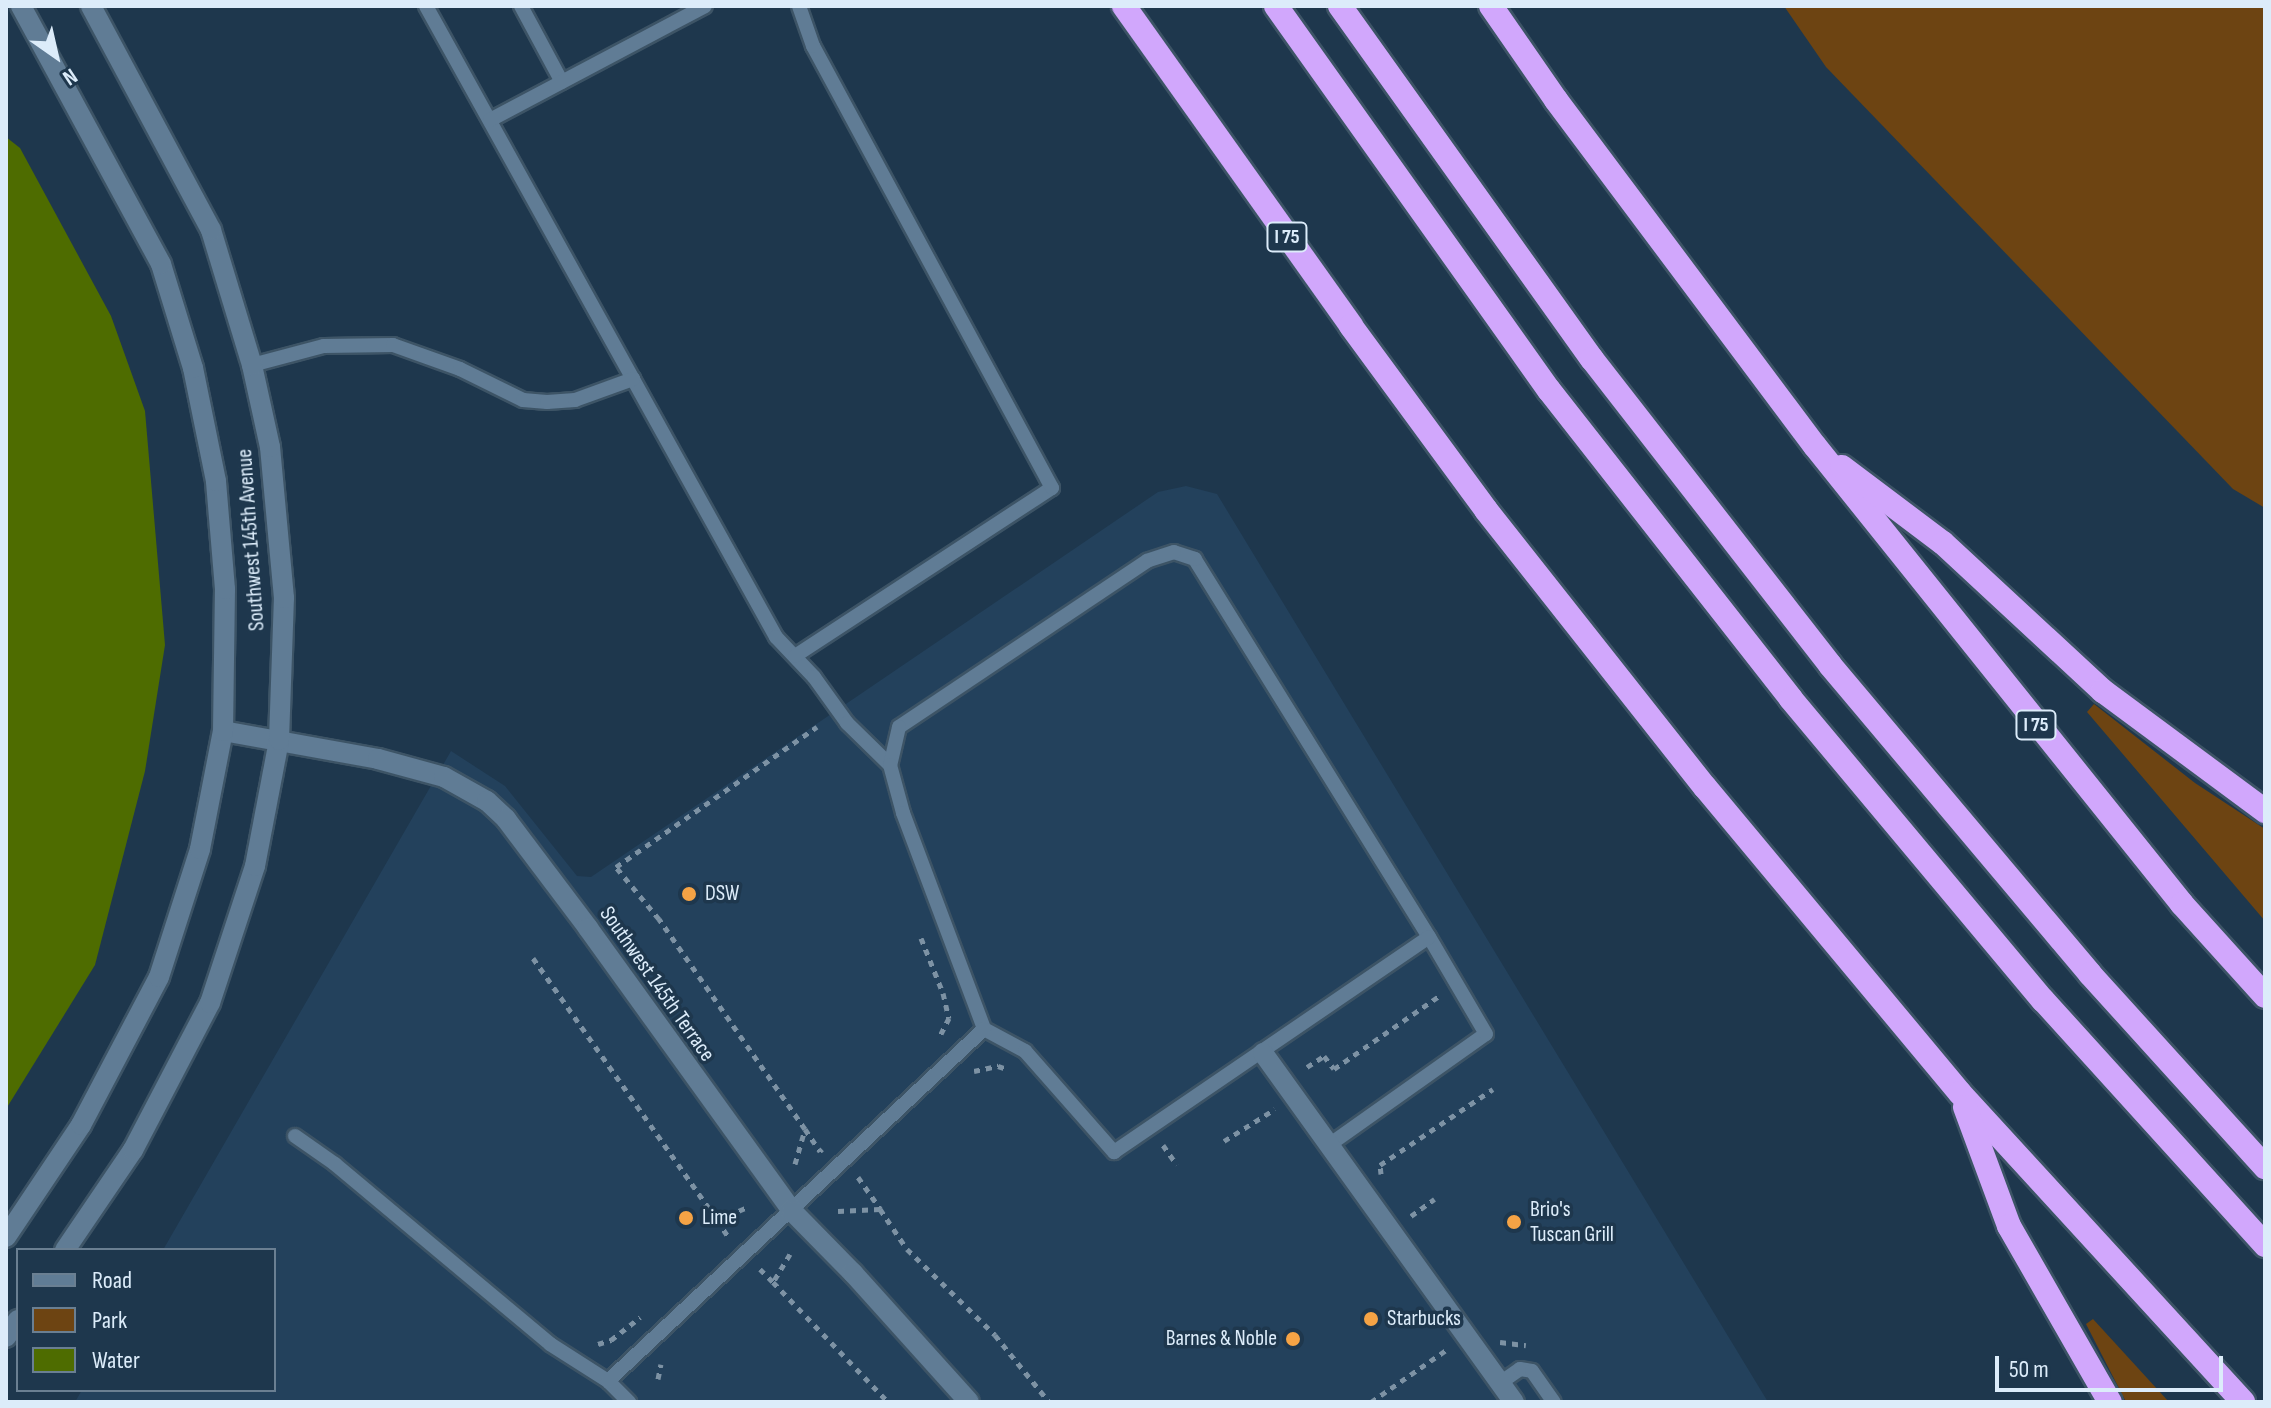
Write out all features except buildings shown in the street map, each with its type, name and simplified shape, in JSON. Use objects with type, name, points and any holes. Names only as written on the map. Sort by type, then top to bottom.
[{"type":"highway","name":"I 75","points":[[1124,6],[1342,314],[1486,510],[1811,917],[1960,1093],[2243,1402]]},
{"type":"highway","points":[[1276,6],[1549,390],[1791,699],[2043,1000],[2265,1245]]},
{"type":"highway","points":[[1340,6],[1592,359],[1830,665],[2090,974],[2265,1167]]},
{"type":"highway","name":"I 75","points":[[1491,6],[1556,100],[1815,446],[2182,904],[2265,996]]},
{"type":"highway","points":[[1815,446],[1943,543],[2103,691],[2265,811]]},
{"type":"highway","points":[[1960,1093],[2009,1226],[2110,1402]]},
{"type":"street","name":"Southwest 145th Avenue","points":[[6,1237],[81,1125],[159,977],[200,849],[223,731],[225,589],[216,481],[193,368],[161,264],[21,6]]},
{"type":"street","name":"Southwest 145th Avenue","points":[[66,1248],[133,1150],[210,1003],[255,866],[279,740],[284,598],[270,447],[252,365],[211,230],[91,6]]},
{"type":"street","name":"Southwest 145th Terrace","points":[[223,731],[378,759],[444,777],[497,810],[588,928],[792,1211],[853,1273],[969,1402]]},
{"type":"street","points":[[1263,1053],[1514,1402]]},
{"type":"lane","points":[[426,6],[776,637],[795,656],[847,723],[890,765]]},
{"type":"lane","points":[[521,6],[562,82]]},
{"type":"lane","points":[[490,120],[705,6]]},
{"type":"lane","points":[[795,656],[1052,488],[813,46],[799,6]]},
{"type":"lane","points":[[252,365],[324,346],[393,345],[460,369],[523,400],[547,402],[575,400],[633,379]]},
{"type":"lane","points":[[1329,1145],[1486,1034],[1429,937],[1195,559],[1174,552],[1147,561],[899,727],[890,765],[903,813],[984,1029],[1025,1051],[1114,1152],[1429,937]]},
{"type":"lane","points":[[608,1381],[984,1029]]},
{"type":"lane","points":[[295,1136],[335,1164],[550,1344],[608,1381],[629,1402]]},
{"type":"lane","points":[[1500,1383],[1520,1369],[1532,1371],[1554,1402]]},
{"type":"path","points":[[817,727],[616,867],[659,919],[820,1151],[829,1143]]},
{"type":"path","points":[[921,938],[943,993],[949,1018],[938,1041]]},
{"type":"path","points":[[533,958],[730,1239]]},
{"type":"path","points":[[1307,1067],[1324,1056],[1334,1069],[1456,984]]},
{"type":"path","points":[[968,1074],[979,1068],[1012,1070]]},
{"type":"path","points":[[1382,1178],[1380,1165],[1493,1089]]},
{"type":"path","points":[[795,1164],[805,1129]]},
{"type":"path","points":[[868,1167],[857,1178],[907,1249],[995,1335],[1049,1402]]},
{"type":"path","points":[[1410,1217],[1434,1199]]},
{"type":"path","points":[[717,1220],[748,1207]]},
{"type":"path","points":[[1403,1207],[1418,1229]]},
{"type":"path","points":[[838,1211],[880,1209]]},
{"type":"path","points":[[790,1254],[773,1282],[888,1402]]},
{"type":"path","points":[[1371,1402],[1451,1347]]},
{"type":"shaded area","points":[[1186,486],[1217,494],[1768,1402],[75,1402],[81,1392],[276,1392],[276,1248],[164,1248],[451,751],[505,786],[577,876],[591,877],[1158,492]]},
{"type":"green space","points":[[1784,6],[2265,6],[2265,508],[2233,489],[1826,67]]},
{"type":"green space","points":[[2094,704],[2195,783],[2265,829],[2265,921],[2087,712]]},
{"type":"green space","points":[[2093,1319],[2169,1402],[2126,1402],[2086,1324]]},
{"type":"water","points":[[6,137],[20,148],[111,316],[145,411],[165,645],[145,771],[95,965],[6,1109]]},
{"type":"place","name":"DSW","points":[[689,894]]},
{"type":"place","name":"Lime","points":[[686,1218]]},
{"type":"place","name":"Brio's Tuscan Grill","points":[[1514,1222]]},
{"type":"place","name":"Starbucks","points":[[1371,1319]]},
{"type":"place","name":"Barnes & Noble","points":[[1293,1339]]}]
